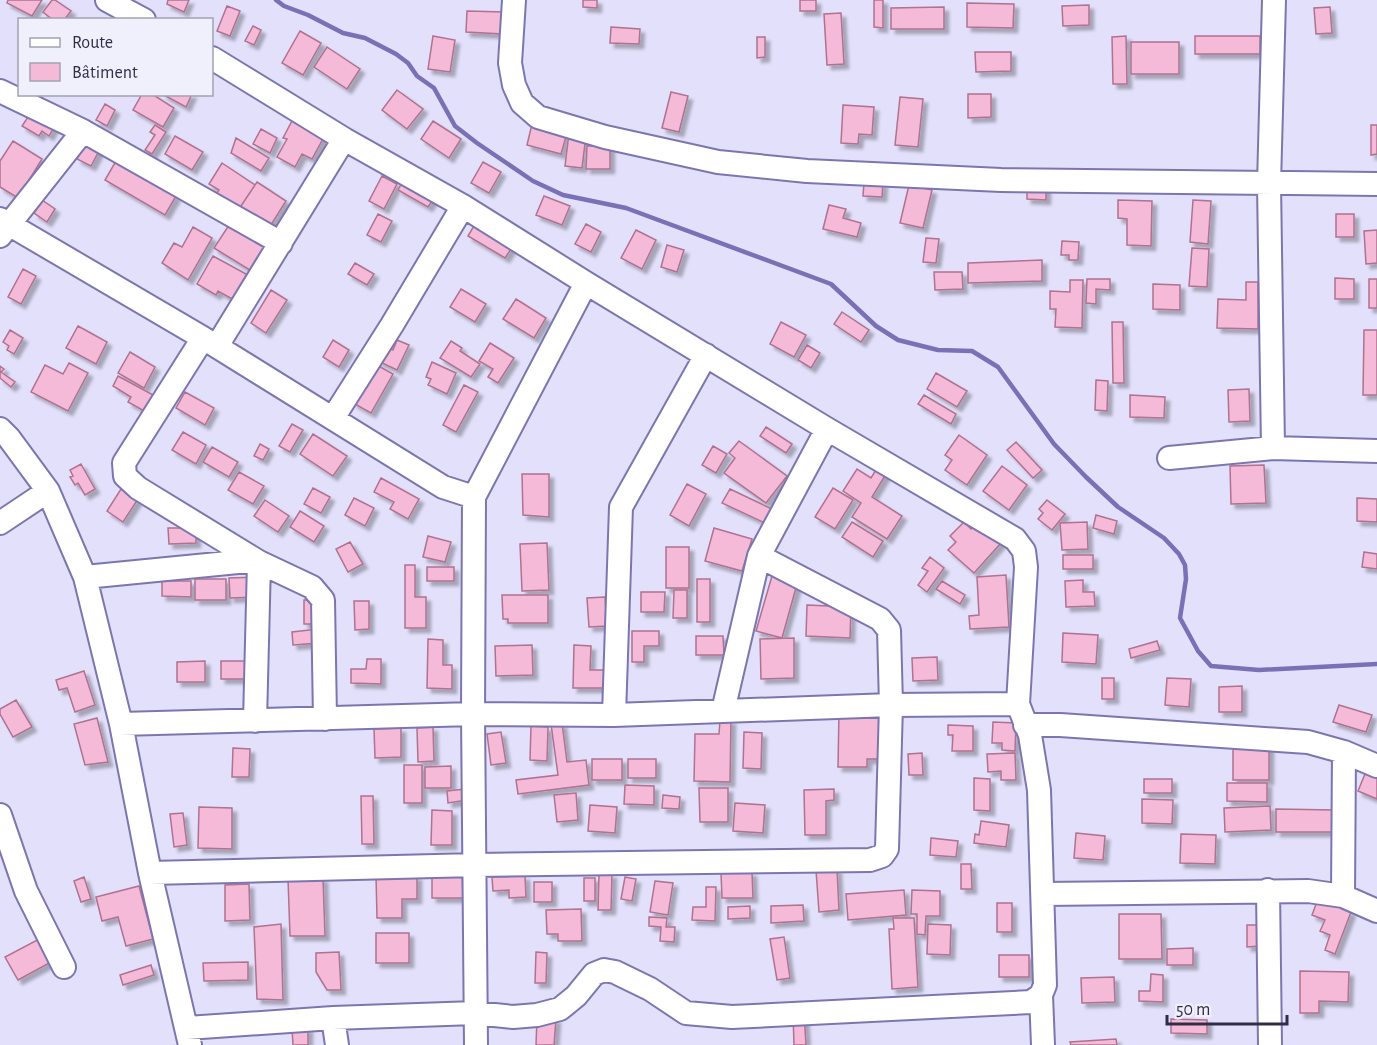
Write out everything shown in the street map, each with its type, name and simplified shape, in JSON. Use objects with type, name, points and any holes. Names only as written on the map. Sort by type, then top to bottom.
[{"type":"street","points":[[107,0],[140,18]]},
{"type":"street","points":[[514,0],[510,63],[514,85],[522,103],[538,117],[605,137],[718,162],[807,171],[1001,180],[1377,184]]},
{"type":"street","points":[[1273,448],[1269,184],[1274,0]]},
{"type":"street","points":[[213,59],[344,139],[464,206],[827,429],[1015,539],[1024,551],[1026,567],[1022,715],[1030,735],[1039,790],[1045,985],[1041,995],[1042,1045]]},
{"type":"street","points":[[0,91],[83,131],[281,243]]},
{"type":"street","points":[[83,131],[3,227],[210,342],[443,487],[474,497]]},
{"type":"street","points":[[326,719],[323,600],[312,587],[259,562],[138,488],[125,476],[124,463],[281,243],[344,139]]},
{"type":"street","points":[[333,418],[464,206]]},
{"type":"street","points":[[476,1045],[474,497],[586,283]]},
{"type":"street","points":[[614,715],[621,507],[706,355]]},
{"type":"street","points":[[0,429],[48,491],[85,577],[121,724],[150,873],[188,1036],[333,1018],[475,1013],[513,1017],[537,1015],[560,1009],[576,996],[594,975],[604,970],[615,972],[650,989],[686,1013],[732,1017],[1031,1002],[1041,995]]},
{"type":"street","points":[[723,711],[759,556],[827,429]]},
{"type":"street","points":[[1169,458],[1273,448],[1377,451]]},
{"type":"street","points":[[0,523],[48,491]]},
{"type":"street","points":[[150,873],[476,865],[870,860],[882,856],[887,849],[891,705],[889,630],[880,619],[759,556]]},
{"type":"street","points":[[85,577],[238,562],[259,562]]},
{"type":"street","points":[[255,721],[259,562]]},
{"type":"street","points":[[121,724],[473,714],[614,715],[891,705],[1022,715],[1060,725],[1308,742],[1344,752],[1377,766]]},
{"type":"street","points":[[1342,896],[1344,752]]},
{"type":"street","points":[[0,815],[26,891],[64,967]]},
{"type":"street","points":[[1268,890],[1270,1045]]},
{"type":"street","points":[[1043,894],[1308,891],[1342,896],[1377,911]]},
{"type":"street","points":[[333,1018],[337,1045]]},
{"type":"building","points":[[8,0],[42,0],[32,16],[7,3]]},
{"type":"building","points":[[52,0],[71,11],[66,18],[50,18],[43,12]]},
{"type":"building","points":[[168,0],[189,0],[184,12],[167,4]]},
{"type":"building","points":[[583,0],[597,0],[597,8],[583,7]]},
{"type":"building","points":[[800,0],[816,0],[816,11],[800,11]]},
{"type":"building","points":[[874,0],[883,0],[883,28],[874,27]]},
{"type":"building","points":[[967,3],[1014,4],[1013,28],[967,27]]},
{"type":"building","points":[[1089,5],[1089,25],[1063,26],[1062,6]]},
{"type":"building","points":[[227,6],[240,11],[230,36],[217,31]]},
{"type":"building","points":[[944,7],[944,29],[891,29],[891,8]]},
{"type":"building","points":[[1330,7],[1332,33],[1316,34],[1314,8]]},
{"type":"building","points":[[467,11],[504,12],[503,34],[466,32]]},
{"type":"building","points":[[841,13],[844,64],[827,65],[824,14]]},
{"type":"building","points":[[253,26],[261,30],[254,45],[245,41]]},
{"type":"building","points":[[611,27],[640,29],[639,44],[610,43]]},
{"type":"building","points":[[300,31],[321,43],[303,75],[282,63]]},
{"type":"building","points":[[433,36],[455,40],[450,72],[428,69]]},
{"type":"building","points":[[1126,36],[1127,84],[1113,84],[1112,37]]},
{"type":"building","points":[[1195,36],[1260,36],[1260,54],[1195,54]]},
{"type":"building","points":[[757,37],[765,37],[765,57],[757,58]]},
{"type":"building","points":[[1131,42],[1179,42],[1179,74],[1131,74]]},
{"type":"building","points":[[327,47],[360,69],[347,89],[314,67]]},
{"type":"building","points":[[975,52],[1011,52],[1011,71],[976,72]]},
{"type":"building","points":[[397,90],[423,109],[407,129],[382,110]]},
{"type":"building","points":[[671,92],[688,96],[679,132],[662,128]]},
{"type":"building","points":[[968,94],[991,94],[991,117],[968,118]]},
{"type":"building","points":[[141,96],[155,96],[174,108],[163,127],[133,110]]},
{"type":"building","points":[[166,96],[191,96],[186,107]]},
{"type":"building","points":[[900,97],[923,99],[918,147],[895,145]]},
{"type":"building","points":[[105,104],[115,110],[107,126],[96,120]]},
{"type":"building","points":[[843,105],[874,107],[872,135],[859,134],[858,144],[841,143]]},
{"type":"building","points":[[32,111],[55,125],[49,136],[42,131],[39,136],[22,126]]},
{"type":"building","points":[[293,119],[325,135],[312,159],[302,154],[295,167],[277,157],[287,139],[283,138]]},
{"type":"building","points":[[433,121],[461,139],[449,158],[421,139]]},
{"type":"building","points":[[532,124],[567,133],[561,154],[527,145]]},
{"type":"building","points":[[155,125],[166,132],[152,154],[145,150],[155,135],[150,132]]},
{"type":"building","points":[[1371,125],[1377,125],[1377,154],[1371,155]]},
{"type":"building","points":[[261,129],[277,138],[270,153],[253,144]]},
{"type":"building","points":[[569,133],[586,135],[582,168],[565,166]]},
{"type":"building","points":[[175,136],[203,152],[192,170],[165,154]]},
{"type":"building","points":[[236,138],[269,158],[261,171],[231,153]]},
{"type":"building","points":[[13,141],[42,159],[18,198],[0,187],[0,161]]},
{"type":"building","points":[[86,141],[100,149],[91,166],[77,159]]},
{"type":"building","points":[[587,146],[610,146],[610,169],[586,169]]},
{"type":"building","points":[[116,161],[176,196],[165,215],[105,180]]},
{"type":"building","points":[[483,162],[501,172],[489,193],[471,183]]},
{"type":"building","points":[[222,163],[255,185],[239,209],[216,194],[219,190],[209,184]]},
{"type":"building","points":[[382,176],[397,184],[384,209],[369,201]]},
{"type":"building","points":[[403,181],[434,198],[428,207],[398,190]]},
{"type":"building","points":[[257,182],[286,201],[269,228],[239,209]]},
{"type":"building","points":[[864,182],[883,183],[882,197],[863,196]]},
{"type":"building","points":[[909,185],[932,190],[923,228],[900,223]]},
{"type":"building","points":[[1027,185],[1046,186],[1046,200],[1027,199]]},
{"type":"building","points":[[544,196],[570,206],[562,225],[536,215]]},
{"type":"building","points":[[42,200],[55,209],[47,222],[34,213]]},
{"type":"building","points":[[1118,200],[1152,201],[1151,246],[1127,245],[1127,219],[1118,218]]},
{"type":"building","points":[[1193,200],[1211,201],[1208,244],[1190,242]]},
{"type":"building","points":[[829,205],[846,209],[843,218],[861,223],[857,237],[823,229]]},
{"type":"building","points":[[378,214],[392,221],[381,242],[367,235]]},
{"type":"building","points":[[1336,214],[1354,214],[1354,237],[1336,237]]},
{"type":"building","points":[[231,222],[270,247],[253,272],[214,248]]},
{"type":"building","points":[[475,224],[513,246],[505,258],[468,236]]},
{"type":"building","points":[[586,224],[601,232],[591,252],[575,244]]},
{"type":"building","points":[[193,227],[212,238],[188,280],[162,263],[174,243],[182,247]]},
{"type":"building","points":[[636,230],[656,240],[642,269],[621,258]]},
{"type":"building","points":[[1377,230],[1377,263],[1366,264],[1364,231]]},
{"type":"building","points":[[926,238],[939,239],[936,263],[923,262]]},
{"type":"building","points":[[1062,241],[1079,242],[1078,260],[1069,260],[1069,255],[1061,255]]},
{"type":"building","points":[[667,245],[684,250],[677,272],[661,267]]},
{"type":"building","points":[[1192,248],[1209,249],[1207,287],[1189,286]]},
{"type":"building","points":[[213,256],[248,275],[234,300],[218,291],[216,295],[197,284]]},
{"type":"building","points":[[1042,260],[1042,281],[968,283],[968,263]]},
{"type":"building","points":[[355,263],[374,274],[367,285],[348,274]]},
{"type":"building","points":[[23,269],[36,276],[21,304],[8,297]]},
{"type":"building","points":[[934,272],[962,272],[963,289],[935,290]]},
{"type":"building","points":[[1335,278],[1354,279],[1354,299],[1335,299]]},
{"type":"building","points":[[1087,279],[1110,279],[1110,290],[1096,289],[1096,304],[1086,303]]},
{"type":"building","points":[[1369,279],[1377,279],[1377,308],[1369,308]]},
{"type":"building","points":[[1070,280],[1083,280],[1082,328],[1055,327],[1056,309],[1050,309],[1050,291],[1070,292]]},
{"type":"building","points":[[1246,282],[1258,282],[1258,329],[1217,328],[1218,299],[1246,300]]},
{"type":"building","points":[[1153,284],[1180,285],[1180,310],[1153,309]]},
{"type":"building","points":[[461,289],[486,304],[475,322],[450,307]]},
{"type":"building","points":[[271,290],[287,300],[266,333],[251,323]]},
{"type":"building","points":[[516,299],[546,318],[534,338],[503,319]]},
{"type":"building","points":[[842,312],[869,330],[861,342],[834,324]]},
{"type":"building","points":[[781,322],[806,335],[794,357],[770,344]]},
{"type":"building","points":[[1112,322],[1123,322],[1124,383],[1113,383]]},
{"type":"building","points":[[78,326],[107,342],[96,364],[66,348]]},
{"type":"building","points":[[10,330],[23,338],[14,354],[7,350],[9,346],[3,342]]},
{"type":"building","points":[[1364,330],[1377,330],[1377,395],[1363,395]]},
{"type":"building","points":[[333,340],[349,350],[339,367],[323,357]]},
{"type":"building","points":[[397,340],[409,345],[397,370],[378,361],[385,346],[393,350]]},
{"type":"building","points":[[451,341],[462,348],[460,351],[480,364],[471,377],[440,358]]},
{"type":"building","points":[[490,343],[514,358],[498,383],[488,377],[493,369],[479,361]]},
{"type":"building","points":[[807,345],[820,353],[811,368],[798,360]]},
{"type":"building","points":[[130,352],[155,367],[144,388],[118,373]]},
{"type":"building","points":[[432,362],[456,373],[447,394],[428,385],[431,379],[426,377]]},
{"type":"building","points":[[69,363],[88,373],[68,411],[31,392],[45,365],[63,374]]},
{"type":"building","points":[[375,364],[393,374],[371,413],[353,403]]},
{"type":"building","points":[[0,366],[4,369],[1,372],[15,382],[11,387],[0,378]]},
{"type":"building","points":[[936,373],[967,391],[957,407],[927,389]]},
{"type":"building","points":[[118,376],[155,396],[146,412],[128,402],[131,397],[113,386]]},
{"type":"building","points":[[1096,380],[1108,381],[1107,411],[1095,410]]},
{"type":"building","points":[[464,385],[478,392],[456,432],[443,425]]},
{"type":"building","points":[[1249,389],[1250,421],[1229,422],[1228,390]]},
{"type":"building","points":[[185,392],[214,408],[205,425],[176,408]]},
{"type":"building","points":[[924,395],[956,414],[951,424],[918,404]]},
{"type":"building","points":[[1130,395],[1165,397],[1164,418],[1130,417]]},
{"type":"building","points":[[292,424],[303,430],[290,452],[279,446]]},
{"type":"building","points":[[766,427],[792,444],[786,453],[760,436]]},
{"type":"building","points":[[183,432],[206,445],[196,464],[172,450]]},
{"type":"building","points":[[313,434],[347,456],[333,476],[300,454]]},
{"type":"building","points":[[959,435],[987,455],[967,485],[945,470],[952,460],[945,455]]},
{"type":"building","points":[[739,441],[787,476],[766,503],[724,473],[735,458],[729,453]]},
{"type":"building","points":[[1016,442],[1042,470],[1033,478],[1007,450]]},
{"type":"building","points":[[260,444],[269,449],[263,460],[254,456]]},
{"type":"building","points":[[713,446],[727,454],[716,473],[702,465]]},
{"type":"building","points":[[212,447],[238,462],[229,477],[203,462]]},
{"type":"building","points":[[81,464],[95,489],[85,495],[78,483],[75,485],[70,477],[73,476],[70,470]]},
{"type":"building","points":[[1264,465],[1266,503],[1231,504],[1230,466]]},
{"type":"building","points":[[1002,466],[1027,485],[1009,510],[983,491]]},
{"type":"building","points":[[877,468],[886,474],[872,497],[902,516],[887,539],[852,517],[861,503],[843,491],[857,469],[871,478]]},
{"type":"building","points":[[239,472],[264,486],[253,504],[228,490]]},
{"type":"building","points":[[522,474],[549,474],[549,517],[523,515]]},
{"type":"building","points":[[381,478],[419,499],[408,519],[390,509],[394,502],[374,492]]},
{"type":"building","points":[[687,484],[706,494],[689,526],[670,515]]},
{"type":"building","points":[[313,488],[330,497],[321,513],[304,504]]},
{"type":"building","points":[[833,488],[853,500],[835,529],[815,517]]},
{"type":"building","points":[[121,489],[138,499],[123,522],[107,511]]},
{"type":"building","points":[[730,489],[774,510],[767,524],[722,503]]},
{"type":"building","points":[[354,498],[374,508],[365,526],[345,515]]},
{"type":"building","points":[[1357,498],[1377,499],[1377,522],[1357,521]]},
{"type":"building","points":[[265,500],[289,516],[278,532],[254,516]]},
{"type":"building","points":[[1047,500],[1065,514],[1052,530],[1038,519],[1043,513],[1039,509]]},
{"type":"building","points":[[300,511],[324,526],[314,542],[290,527]]},
{"type":"building","points":[[1096,515],[1117,521],[1114,534],[1093,528]]},
{"type":"building","points":[[852,522],[883,541],[873,557],[842,537]]},
{"type":"building","points":[[964,522],[971,529],[978,522],[1001,543],[974,573],[948,550],[956,542],[950,536]]},
{"type":"building","points":[[1087,522],[1088,549],[1062,550],[1060,523]]},
{"type":"building","points":[[168,528],[196,528],[196,543],[169,544]]},
{"type":"building","points":[[714,528],[752,539],[742,571],[705,561]]},
{"type":"building","points":[[428,536],[451,542],[445,562],[423,557]]},
{"type":"building","points":[[350,542],[363,564],[348,572],[336,549]]},
{"type":"building","points":[[547,543],[549,590],[522,591],[520,544]]},
{"type":"building","points":[[666,547],[689,547],[689,588],[666,588]]},
{"type":"building","points":[[1364,552],[1377,554],[1377,569],[1362,567]]},
{"type":"building","points":[[1063,555],[1093,555],[1093,569],[1063,569]]},
{"type":"building","points":[[930,557],[944,568],[927,592],[918,585],[928,571],[922,568]]},
{"type":"building","points":[[405,565],[415,565],[415,597],[426,597],[426,628],[405,628]]},
{"type":"building","points":[[427,567],[454,567],[454,581],[427,581]]},
{"type":"building","points":[[1006,575],[1009,627],[970,629],[969,616],[979,615],[977,577]]},
{"type":"building","points":[[772,576],[797,584],[782,638],[756,631]]},
{"type":"building","points":[[257,577],[258,597],[230,598],[229,578]]},
{"type":"building","points":[[195,579],[226,579],[226,600],[195,600]]},
{"type":"building","points":[[697,579],[710,579],[710,622],[697,622]]},
{"type":"building","points":[[1083,580],[1083,592],[1094,592],[1095,606],[1066,607],[1065,581]]},
{"type":"building","points":[[162,581],[191,581],[191,597],[162,596]]},
{"type":"building","points":[[942,581],[965,595],[960,604],[936,589]]},
{"type":"building","points":[[674,590],[687,590],[687,618],[673,618]]},
{"type":"building","points":[[641,592],[665,592],[664,612],[641,612]]},
{"type":"building","points":[[502,595],[548,595],[548,623],[508,623],[508,619],[503,619]]},
{"type":"building","points":[[605,597],[607,626],[589,627],[587,598]]},
{"type":"building","points":[[304,600],[318,600],[317,624],[304,624]]},
{"type":"building","points":[[354,601],[369,601],[369,629],[355,630]]},
{"type":"building","points":[[807,605],[851,607],[850,638],[806,636]]},
{"type":"building","points":[[318,629],[319,643],[293,645],[292,632]]},
{"type":"building","points":[[632,631],[659,631],[659,646],[644,646],[644,662],[632,662]]},
{"type":"building","points":[[1063,633],[1098,635],[1096,664],[1062,662]]},
{"type":"building","points":[[696,636],[723,636],[724,655],[696,655]]},
{"type":"building","points":[[794,638],[794,678],[761,679],[760,639]]},
{"type":"building","points":[[428,639],[443,640],[443,665],[452,665],[452,689],[427,688]]},
{"type":"building","points":[[1157,641],[1160,650],[1131,658],[1129,649]]},
{"type":"building","points":[[532,645],[533,675],[496,676],[495,646]]},
{"type":"building","points":[[574,645],[591,646],[590,670],[610,670],[609,688],[573,688]]},
{"type":"building","points":[[937,657],[938,680],[913,681],[912,658]]},
{"type":"building","points":[[367,659],[381,659],[381,684],[351,683],[351,669],[366,669]]},
{"type":"building","points":[[205,661],[205,682],[177,682],[177,662]]},
{"type":"building","points":[[221,661],[248,661],[248,679],[221,679]]},
{"type":"building","points":[[84,671],[95,705],[75,712],[67,688],[59,690],[56,680]]},
{"type":"building","points":[[1102,678],[1114,678],[1114,699],[1102,699]]},
{"type":"building","points":[[1167,678],[1191,679],[1189,707],[1165,705]]},
{"type":"building","points":[[1242,686],[1242,712],[1219,712],[1219,687]]},
{"type":"building","points":[[16,700],[32,727],[13,737],[0,714],[0,709]]},
{"type":"building","points":[[1339,705],[1372,715],[1366,732],[1333,722]]},
{"type":"building","points":[[839,711],[882,711],[881,759],[867,759],[867,767],[838,767]]},
{"type":"building","points":[[97,718],[108,762],[85,765],[74,724]]},
{"type":"building","points":[[720,720],[731,720],[730,782],[694,781],[695,734],[719,734]]},
{"type":"building","points":[[993,722],[1016,723],[1015,751],[1002,750],[1002,743],[992,743]]},
{"type":"building","points":[[562,723],[567,762],[586,760],[589,785],[518,794],[516,780],[558,775],[551,724]]},
{"type":"building","points":[[948,725],[973,726],[973,751],[952,751],[953,735],[948,735]]},
{"type":"building","points":[[531,726],[548,727],[547,761],[530,760]]},
{"type":"building","points":[[433,727],[434,761],[418,762],[417,728]]},
{"type":"building","points":[[401,728],[401,757],[375,758],[374,729]]},
{"type":"building","points":[[501,732],[506,763],[491,765],[487,734]]},
{"type":"building","points":[[744,732],[762,733],[761,769],[743,768]]},
{"type":"building","points":[[1233,746],[1269,746],[1269,780],[1233,780]]},
{"type":"building","points":[[233,748],[250,749],[249,777],[232,777]]},
{"type":"building","points":[[922,753],[923,775],[909,775],[908,754]]},
{"type":"building","points":[[1015,753],[1016,780],[1001,780],[1001,771],[988,772],[987,754]]},
{"type":"building","points":[[592,759],[622,759],[622,780],[592,780]]},
{"type":"building","points":[[628,759],[656,759],[656,778],[628,778]]},
{"type":"building","points":[[404,765],[422,765],[422,803],[404,803]]},
{"type":"building","points":[[451,766],[451,788],[425,788],[425,767]]},
{"type":"building","points":[[1367,769],[1377,773],[1377,799],[1358,791]]},
{"type":"building","points":[[974,778],[990,779],[990,811],[974,810]]},
{"type":"building","points":[[1144,779],[1172,779],[1172,793],[1144,793]]},
{"type":"building","points":[[1227,783],[1267,783],[1267,802],[1227,801]]},
{"type":"building","points":[[625,785],[654,786],[654,805],[624,804]]},
{"type":"building","points":[[699,788],[728,788],[728,822],[700,822]]},
{"type":"building","points":[[465,789],[467,800],[448,803],[447,791]]},
{"type":"building","points":[[834,789],[834,800],[826,801],[826,835],[805,835],[804,790]]},
{"type":"building","points":[[576,793],[578,820],[557,822],[554,795]]},
{"type":"building","points":[[663,795],[680,797],[679,809],[662,808]]},
{"type":"building","points":[[361,796],[373,796],[374,844],[362,844]]},
{"type":"building","points":[[1142,799],[1173,800],[1172,824],[1142,823]]},
{"type":"building","points":[[735,803],[765,805],[763,833],[733,831]]},
{"type":"building","points":[[590,805],[617,807],[615,833],[588,831]]},
{"type":"building","points":[[1270,806],[1271,830],[1225,832],[1224,808]]},
{"type":"building","points":[[199,807],[232,808],[232,849],[198,848]]},
{"type":"building","points":[[1276,809],[1335,810],[1335,832],[1276,832]]},
{"type":"building","points":[[432,810],[452,811],[452,845],[431,845]]},
{"type":"building","points":[[183,813],[187,845],[174,847],[170,814]]},
{"type":"building","points":[[981,821],[1009,825],[1006,847],[974,843],[975,834],[979,835]]},
{"type":"building","points":[[1076,833],[1105,836],[1103,860],[1074,858]]},
{"type":"building","points":[[1181,834],[1216,835],[1215,864],[1180,863]]},
{"type":"building","points":[[931,838],[958,841],[956,857],[930,855]]},
{"type":"building","points":[[961,864],[971,864],[972,889],[961,889]]},
{"type":"building","points":[[462,868],[463,898],[432,898],[432,869]]},
{"type":"building","points":[[837,869],[839,910],[819,912],[816,870]]},
{"type":"building","points":[[752,872],[753,898],[722,898],[721,873]]},
{"type":"building","points":[[599,874],[612,874],[611,910],[598,910]]},
{"type":"building","points":[[376,876],[417,876],[417,899],[402,899],[402,918],[377,918]]},
{"type":"building","points":[[525,876],[526,897],[509,898],[509,890],[493,891],[492,877]]},
{"type":"building","points":[[84,877],[91,899],[81,902],[74,881]]},
{"type":"building","points":[[625,877],[636,879],[632,901],[621,899]]},
{"type":"building","points":[[323,878],[325,936],[290,936],[288,879]]},
{"type":"building","points":[[584,878],[595,878],[595,901],[584,901]]},
{"type":"building","points":[[655,881],[673,883],[668,915],[650,912]]},
{"type":"building","points":[[534,882],[552,882],[552,902],[534,902]]},
{"type":"building","points":[[249,884],[250,920],[225,921],[225,885]]},
{"type":"building","points":[[139,886],[153,939],[126,946],[118,917],[102,921],[96,897]]},
{"type":"building","points":[[706,887],[716,887],[715,921],[692,920],[693,907],[706,907]]},
{"type":"building","points":[[904,890],[906,915],[848,920],[846,894]]},
{"type":"building","points":[[912,890],[940,891],[940,916],[926,916],[925,935],[917,934],[917,914],[911,914]]},
{"type":"building","points":[[1318,899],[1351,912],[1335,954],[1325,950],[1330,935],[1320,931],[1325,920],[1312,915]]},
{"type":"building","points":[[997,903],[1012,903],[1012,932],[997,932]]},
{"type":"building","points":[[803,905],[804,921],[771,923],[771,906]]},
{"type":"building","points":[[750,906],[750,918],[728,919],[728,907]]},
{"type":"building","points":[[581,909],[582,941],[558,941],[558,934],[547,934],[546,910]]},
{"type":"building","points":[[1119,914],[1161,914],[1162,959],[1119,959]]},
{"type":"building","points":[[649,917],[667,918],[666,927],[675,927],[674,942],[660,941],[661,927],[649,926]]},
{"type":"building","points":[[893,918],[914,918],[918,987],[892,989],[889,929],[894,929]]},
{"type":"building","points":[[281,924],[283,1000],[257,999],[254,927]]},
{"type":"building","points":[[928,924],[951,925],[950,955],[927,954]]},
{"type":"building","points":[[1247,925],[1260,925],[1260,946],[1247,947]]},
{"type":"building","points":[[376,933],[409,933],[409,963],[376,963]]},
{"type":"building","points":[[784,937],[790,978],[777,980],[770,939]]},
{"type":"building","points":[[41,938],[53,961],[18,980],[5,957]]},
{"type":"building","points":[[1193,948],[1193,965],[1167,965],[1167,949]]},
{"type":"building","points":[[339,952],[341,990],[327,990],[316,972],[316,953]]},
{"type":"building","points":[[536,952],[547,953],[546,983],[535,983]]},
{"type":"building","points":[[999,955],[1029,955],[1029,977],[999,977]]},
{"type":"building","points":[[248,962],[248,980],[204,981],[203,963]]},
{"type":"building","points":[[151,965],[154,975],[123,985],[120,975]]},
{"type":"building","points":[[1300,971],[1349,972],[1348,1002],[1319,1001],[1319,1013],[1300,1013]]},
{"type":"building","points":[[1151,974],[1163,975],[1163,1002],[1139,1001],[1139,991],[1150,991]]},
{"type":"building","points":[[1114,977],[1115,1002],[1082,1003],[1081,978]]},
{"type":"building","points":[[804,1013],[806,1045],[794,1045],[793,1014]]},
{"type":"building","points":[[537,1018],[556,1019],[554,1045],[536,1045]]},
{"type":"building","points":[[1171,1019],[1207,1020],[1207,1034],[1171,1033]]},
{"type":"building","points":[[308,1028],[308,1045],[293,1045],[292,1029]]},
{"type":"building","points":[[1116,1039],[1117,1045],[1071,1045],[1070,1042]]},
{"type":"waterway","points":[[276,0],[284,6],[308,15],[343,33],[365,38],[396,54],[408,63],[417,76],[434,88],[455,126],[533,181],[563,195],[626,208],[831,284],[876,326],[898,340],[938,350],[972,351],[998,367],[1054,444],[1118,507],[1164,538],[1179,554],[1185,565],[1186,579],[1180,618],[1198,651],[1211,666],[1259,670],[1377,664]]}]
